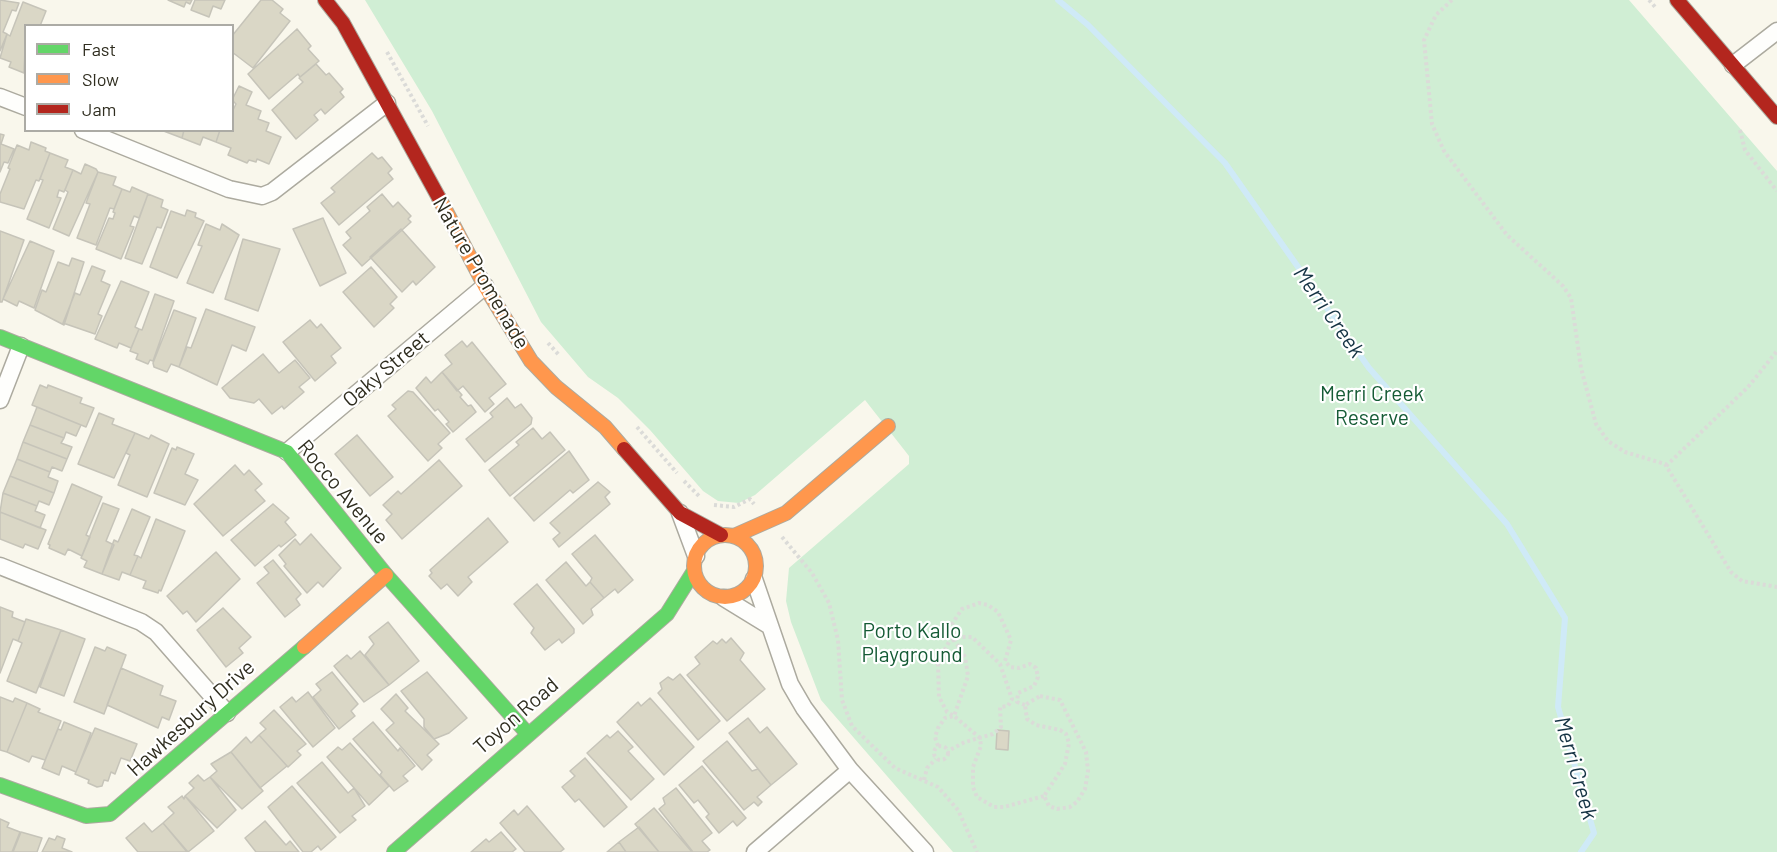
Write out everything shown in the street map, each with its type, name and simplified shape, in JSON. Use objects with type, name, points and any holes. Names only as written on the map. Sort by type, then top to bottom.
[{"type":"street","name":"Nature Promenade","points":[[326,0],[343,23],[485,286],[531,361],[556,387],[605,428],[680,513],[727,535]]},
{"type":"street","points":[[1677,0],[1777,117]]},
{"type":"street","points":[[1733,65],[1777,31]]},
{"type":"street","points":[[0,97],[24,106]]},
{"type":"street","points":[[88,132],[230,189],[262,196],[272,192],[387,103]]},
{"type":"street","name":"Oaky Street","points":[[287,452],[485,286]]},
{"type":"street","name":"Rocco Avenue","points":[[0,337],[287,452],[386,575],[527,733]]},
{"type":"street","points":[[0,400],[21,346]]},
{"type":"street","points":[[768,625],[702,587],[695,563],[705,542],[727,535],[776,530],[786,513],[888,426]]},
{"type":"street","name":"Nature Promenade","points":[[680,513],[695,563]]},
{"type":"street","points":[[727,535],[750,546],[768,625],[790,684],[850,770],[925,852]]},
{"type":"street","points":[[721,597],[742,594],[766,547]]},
{"type":"street","name":"Toyon Road","points":[[667,614],[695,563]]},
{"type":"street","points":[[0,566],[141,622],[156,632],[227,713]]},
{"type":"street","name":"Hawkesbury Drive","points":[[0,785],[86,816],[110,814],[121,807],[386,575]]},
{"type":"street","name":"Toyon Road","points":[[394,852],[527,733],[667,614],[721,597]]},
{"type":"street","points":[[755,852],[850,770]]},
{"type":"path","points":[[1452,0],[1436,15],[1424,40],[1432,124],[1444,150],[1507,235],[1563,286],[1571,298],[1581,368],[1596,424],[1608,441],[1625,452],[1666,466],[1731,572],[1742,581],[1777,586]]},
{"type":"path","points":[[385,49],[433,136]]},
{"type":"path","points":[[1740,130],[1746,150],[1777,191]]},
{"type":"path","points":[[546,341],[562,358]]},
{"type":"path","points":[[1666,466],[1748,387],[1777,351]]},
{"type":"path","points":[[635,425],[701,498]]},
{"type":"path","points":[[710,503],[734,507],[750,499],[812,573],[829,603],[838,640],[842,700],[852,726],[895,768],[938,788],[958,810],[977,852]]},
{"type":"path","points":[[954,716],[968,676],[968,666],[951,634],[952,624],[962,609],[979,603],[988,605],[998,612],[1011,640],[1005,661],[1000,664]]},
{"type":"path","points":[[972,637],[1000,664],[1012,699],[1025,705],[1027,719],[1036,725],[1060,730],[1066,735],[1069,743],[1065,764],[1044,796],[1004,807],[994,807],[977,797],[973,786],[973,767],[981,746],[980,738],[947,712],[939,697],[937,673],[942,651],[954,640],[972,637]]},
{"type":"path","points":[[1005,661],[1011,667],[1019,668],[1030,664],[1036,668],[1038,677],[1034,686],[1018,693],[1017,702]]},
{"type":"path","points":[[1025,705],[1040,696],[1060,700],[1066,707],[1088,761],[1085,789],[1077,802],[1070,807],[1056,809],[1049,806],[1044,796]]},
{"type":"path","points":[[936,759],[945,760],[948,752],[965,742],[993,734],[1001,727],[1000,706],[1008,706],[1012,699]]},
{"type":"path","points":[[938,746],[935,737],[938,728],[945,718],[954,716]]},
{"type":"path","points":[[936,759],[933,752],[938,746]]},
{"type":"path","points":[[938,746],[945,747],[948,752]]},
{"type":"path","points":[[924,780],[927,768],[936,759]]},
{"type":"green space","name":"Merri Creek Reserve","points":[[365,0],[1629,0],[1777,171],[1777,852],[953,852],[821,700],[791,622],[786,601],[789,568],[909,464],[909,456],[865,400],[755,495],[739,503],[718,501],[703,491],[650,430],[618,398],[588,377],[541,322],[432,111]]},
{"type":"building","points":[[0,0],[19,3],[16,11],[12,10],[3,32],[7,34],[0,51]]},
{"type":"building","points":[[168,0],[192,0],[190,4],[186,2],[184,7]]},
{"type":"building","points":[[195,0],[225,0],[221,9],[213,6],[209,17],[191,10]]},
{"type":"building","points":[[261,0],[272,0],[283,9],[280,13],[290,21],[253,68],[234,54],[234,34]]},
{"type":"building","points":[[23,2],[46,11],[41,24],[24,24],[24,73],[9,67],[11,62],[0,58],[7,34],[10,36]]},
{"type":"building","points":[[297,29],[311,46],[308,49],[319,61],[300,77],[298,74],[269,99],[248,74]]},
{"type":"building","points":[[316,64],[326,75],[329,73],[343,89],[340,92],[344,97],[325,114],[321,109],[314,115],[318,120],[296,139],[272,110],[303,82],[299,78]]},
{"type":"building","points":[[239,86],[252,92],[246,105],[261,111],[258,119],[269,123],[266,131],[281,137],[269,164],[257,159],[256,162],[249,160],[247,163],[228,155],[231,148],[216,142],[219,132],[234,132],[236,104],[234,96]]},
{"type":"building","points":[[166,132],[184,132],[182,138]]},
{"type":"building","points":[[184,132],[219,132],[216,142],[203,137],[200,145],[182,138]]},
{"type":"building","points":[[0,134],[4,135],[1,144],[14,149],[8,163],[4,162],[0,172]]},
{"type":"building","points":[[31,142],[46,148],[45,151],[50,153],[39,181],[36,180],[24,209],[0,202],[0,194],[17,145],[29,150]]},
{"type":"building","points":[[50,153],[68,160],[65,167],[73,170],[64,192],[59,190],[57,197],[61,198],[49,228],[27,219],[43,180],[40,179]]},
{"type":"building","points":[[372,153],[378,159],[382,157],[392,169],[388,173],[393,179],[339,225],[321,203],[335,192],[331,188]]},
{"type":"building","points":[[85,164],[98,172],[69,236],[53,229],[68,192],[65,190],[73,170],[81,174]]},
{"type":"building","points":[[98,172],[116,177],[113,185],[122,189],[114,209],[110,208],[96,245],[77,238],[90,204],[86,203]]},
{"type":"building","points":[[132,187],[148,194],[139,218],[134,216],[130,226],[134,227],[121,259],[96,249],[109,218],[113,219],[115,213],[113,212],[122,189],[130,192]]},
{"type":"building","points":[[148,194],[163,200],[161,207],[168,210],[161,228],[157,227],[142,264],[125,258]]},
{"type":"building","points":[[382,194],[393,207],[398,202],[411,216],[408,219],[411,222],[362,266],[343,245],[351,238],[346,232],[370,211],[367,207]]},
{"type":"building","points":[[187,210],[196,213],[195,217],[204,221],[177,278],[150,267],[171,211],[185,216]]},
{"type":"building","points":[[323,218],[346,273],[320,286],[293,229]]},
{"type":"building","points":[[206,224],[220,230],[222,224],[239,235],[213,293],[187,283],[202,246],[198,245]]},
{"type":"building","points":[[401,229],[435,267],[416,285],[413,281],[402,292],[370,257]]},
{"type":"building","points":[[0,231],[24,240],[2,302],[0,302]]},
{"type":"building","points":[[243,239],[280,249],[258,311],[225,299]]},
{"type":"building","points":[[30,241],[54,251],[34,308],[19,301],[17,306],[3,299]]},
{"type":"building","points":[[72,258],[84,262],[64,325],[35,310],[42,290],[46,292],[58,262],[69,266]]},
{"type":"building","points":[[92,266],[105,271],[101,281],[110,285],[98,314],[102,316],[95,334],[63,323],[75,293],[80,295]]},
{"type":"building","points":[[371,267],[397,297],[390,304],[394,308],[374,327],[343,292]]},
{"type":"building","points":[[121,281],[149,292],[135,327],[139,329],[131,348],[119,343],[117,348],[95,339]]},
{"type":"building","points":[[155,294],[174,301],[153,361],[150,360],[148,364],[136,359],[138,354],[130,351],[139,329],[142,330]]},
{"type":"building","points":[[206,309],[255,327],[246,351],[232,345],[217,385],[179,367],[187,347],[191,348]]},
{"type":"building","points":[[174,310],[196,318],[179,367],[171,364],[167,372],[154,367],[153,363]]},
{"type":"building","points":[[310,320],[317,328],[321,324],[341,348],[331,356],[336,363],[315,381],[283,342]]},
{"type":"building","points":[[462,341],[467,347],[472,342],[506,384],[489,398],[494,404],[485,412],[463,386],[457,391],[442,372],[452,364],[445,355]]},
{"type":"building","points":[[263,354],[279,373],[295,360],[310,378],[299,387],[304,392],[284,409],[282,406],[272,414],[259,399],[254,403],[230,398],[222,388]]},
{"type":"building","points":[[442,372],[462,395],[460,397],[476,412],[453,432],[446,424],[449,422],[438,409],[435,411],[416,388],[426,377],[431,383]]},
{"type":"building","points":[[40,385],[47,388],[48,385],[82,398],[80,403],[94,408],[86,427],[32,405]]},
{"type":"building","points":[[408,391],[413,392],[450,433],[438,444],[442,448],[428,461],[388,416],[396,409],[392,405]]},
{"type":"building","points":[[507,398],[515,408],[521,404],[532,418],[531,424],[485,462],[466,439],[493,417],[490,413]]},
{"type":"building","points":[[37,407],[81,425],[76,436],[66,432],[64,438],[30,425]]},
{"type":"building","points":[[99,413],[114,419],[112,424],[135,433],[114,478],[78,464]]},
{"type":"building","points":[[30,425],[64,438],[61,443],[72,447],[67,459],[23,442]]},
{"type":"building","points":[[533,428],[542,439],[550,432],[565,450],[510,496],[489,470],[519,445],[516,442]]},
{"type":"building","points":[[135,433],[149,439],[151,435],[169,444],[147,497],[118,485],[130,455],[126,453]]},
{"type":"building","points":[[357,435],[393,477],[370,496],[335,454]]},
{"type":"building","points":[[23,442],[67,459],[62,471],[52,467],[50,472],[17,459]]},
{"type":"building","points":[[177,447],[194,454],[185,474],[198,480],[185,505],[154,493],[172,448],[176,450]]},
{"type":"building","points":[[569,451],[589,480],[573,493],[570,490],[534,521],[514,498]]},
{"type":"building","points":[[17,459],[50,472],[48,477],[58,481],[54,493],[10,476]]},
{"type":"building","points":[[439,460],[462,486],[402,539],[386,520],[392,514],[383,505],[398,491],[401,494]]},
{"type":"building","points":[[235,465],[244,475],[249,470],[262,484],[255,490],[265,501],[223,536],[194,504]]},
{"type":"building","points":[[10,476],[54,493],[49,505],[39,501],[37,506],[3,493]]},
{"type":"building","points":[[598,482],[610,492],[605,497],[610,504],[559,547],[553,539],[560,533],[550,523]]},
{"type":"building","points":[[72,484],[102,497],[86,535],[90,537],[82,556],[68,549],[65,555],[49,548],[48,544]]},
{"type":"building","points":[[3,493],[37,506],[35,511],[45,515],[40,528],[0,512]]},
{"type":"building","points":[[103,503],[119,509],[106,541],[114,545],[102,574],[84,567],[87,561],[81,558]]},
{"type":"building","points":[[273,504],[289,518],[285,522],[296,535],[281,547],[279,545],[255,566],[231,540]]},
{"type":"building","points":[[132,509],[150,517],[134,555],[138,556],[130,575],[122,572],[119,580],[102,574],[114,540],[118,542]]},
{"type":"building","points":[[0,512],[46,530],[38,549],[25,544],[23,548],[0,539]]},
{"type":"building","points":[[488,518],[508,542],[468,577],[472,582],[458,596],[447,584],[441,589],[429,576],[432,573],[430,570]]},
{"type":"building","points":[[156,519],[185,531],[161,591],[159,590],[158,593],[143,588],[146,581],[130,575],[138,556],[141,558]]},
{"type":"building","points":[[311,534],[341,568],[323,587],[318,582],[307,593],[284,566],[286,564],[279,555],[295,539],[300,545]]},
{"type":"building","points":[[595,535],[633,580],[618,593],[615,589],[604,598],[590,582],[592,578],[572,554]]},
{"type":"building","points":[[216,552],[240,579],[196,622],[187,611],[183,614],[167,596]]},
{"type":"building","points":[[273,560],[301,594],[296,599],[300,605],[285,617],[257,583],[269,573],[264,567]]},
{"type":"building","points":[[566,562],[586,586],[590,582],[604,598],[591,609],[593,615],[583,624],[546,580]]},
{"type":"building","points":[[537,584],[574,629],[574,633],[562,643],[559,639],[545,650],[531,633],[534,628],[514,604]]},
{"type":"building","points":[[0,607],[13,612],[12,617],[25,622],[18,641],[13,639],[0,673]]},
{"type":"building","points":[[223,608],[251,637],[239,648],[243,653],[226,667],[197,630]]},
{"type":"building","points":[[26,619],[61,630],[36,693],[7,681],[22,643],[18,641]]},
{"type":"building","points":[[388,622],[419,661],[389,685],[365,655],[374,644],[369,637]]},
{"type":"building","points":[[61,630],[85,639],[64,696],[40,687]]},
{"type":"building","points":[[731,638],[744,653],[740,660],[765,689],[727,721],[687,675],[700,664],[695,657],[713,641],[717,644],[722,639],[726,643]]},
{"type":"building","points":[[95,647],[105,651],[107,647],[126,655],[104,714],[74,702]]},
{"type":"building","points":[[360,651],[389,685],[364,702],[334,666],[347,655],[351,659]]},
{"type":"building","points":[[121,668],[163,686],[160,695],[176,701],[169,720],[162,717],[158,728],[107,705]]},
{"type":"building","points":[[332,672],[358,704],[351,711],[355,716],[339,729],[313,697],[321,690],[316,684]]},
{"type":"building","points":[[427,672],[467,718],[449,733],[434,739],[424,727],[424,719],[401,691]]},
{"type":"building","points":[[680,674],[720,721],[698,740],[658,693],[662,689],[660,683],[668,677],[673,680]]},
{"type":"building","points":[[308,692],[335,728],[313,747],[280,707],[292,697],[296,702]]},
{"type":"building","points":[[396,694],[408,708],[405,711],[439,744],[427,755],[432,760],[422,770],[386,730],[394,723],[381,709]]},
{"type":"building","points":[[0,697],[13,702],[15,698],[27,703],[7,752],[0,750]]},
{"type":"building","points":[[650,698],[694,747],[664,775],[617,722],[638,702],[641,706]]},
{"type":"building","points":[[27,703],[40,709],[38,712],[61,721],[45,760],[32,756],[29,762],[7,752]]},
{"type":"building","points":[[274,710],[306,744],[297,751],[301,755],[288,767],[259,735],[266,729],[260,723]]},
{"type":"building","points":[[748,718],[760,733],[767,727],[797,764],[771,785],[729,733]]},
{"type":"building","points":[[64,722],[91,733],[76,772],[62,766],[59,775],[42,768],[58,729],[61,730]]},
{"type":"building","points":[[373,722],[398,751],[400,748],[415,766],[403,776],[408,781],[394,791],[380,775],[382,772],[353,739]]},
{"type":"building","points":[[95,728],[137,744],[130,761],[121,758],[115,774],[111,772],[108,781],[104,780],[102,786],[97,787],[88,783],[89,780],[75,774]]},
{"type":"building","points":[[997,730],[1009,731],[1008,750],[996,749]]},
{"type":"building","points":[[618,731],[633,747],[628,751],[654,779],[631,800],[587,753],[607,735],[610,738]]},
{"type":"building","points":[[259,735],[287,766],[260,788],[231,752],[246,737],[251,743]]},
{"type":"building","points":[[727,741],[752,771],[758,769],[771,785],[757,797],[762,802],[758,806],[754,802],[744,810],[703,761]]},
{"type":"building","points":[[350,743],[389,786],[369,805],[327,757],[338,747],[342,750]]},
{"type":"building","points":[[231,752],[263,791],[242,809],[210,777],[217,771],[211,764]]},
{"type":"building","points":[[585,758],[627,807],[604,827],[579,799],[575,802],[562,787],[575,776],[570,771]]},
{"type":"building","points":[[322,762],[348,793],[354,788],[365,806],[352,816],[356,820],[340,833],[297,783]]},
{"type":"building","points":[[702,766],[746,818],[737,826],[733,821],[719,833],[706,817],[709,814],[698,800],[694,803],[679,785]]},
{"type":"building","points":[[198,775],[204,781],[210,777],[236,810],[217,828],[185,796],[194,788],[189,783]]},
{"type":"building","points":[[292,786],[336,837],[321,850],[318,846],[311,852],[303,852],[268,807]]},
{"type":"building","points":[[676,788],[712,833],[702,841],[710,850],[707,852],[693,852],[659,809],[665,804],[663,798]]},
{"type":"building","points":[[182,796],[184,799],[185,796],[214,831],[188,852],[163,823],[174,813],[168,807]]},
{"type":"building","points":[[527,806],[564,849],[560,852],[525,852],[500,823],[514,810],[518,815]]},
{"type":"building","points":[[654,808],[692,852],[659,852],[635,824]]},
{"type":"building","points":[[0,819],[9,823],[7,827],[20,832],[12,852],[0,852]]},
{"type":"building","points":[[265,821],[286,845],[290,841],[299,852],[256,852],[245,838]]},
{"type":"building","points":[[144,823],[152,832],[163,823],[187,852],[138,852],[126,838]]},
{"type":"building","points":[[639,827],[659,852],[626,852],[619,842]]},
{"type":"building","points":[[21,832],[42,838],[37,852],[13,852]]},
{"type":"building","points":[[501,832],[516,849],[512,852],[471,852],[486,839],[489,842]]},
{"type":"building","points":[[57,836],[65,839],[62,848],[72,852],[42,852],[49,838],[55,840]]},
{"type":"building","points":[[619,842],[626,852],[607,852]]},
{"type":"waterway","name":"Merri Creek","points":[[1058,0],[1088,25],[1225,163],[1369,368],[1507,524],[1565,618],[1558,707],[1594,833],[1581,852]]},
{"type":"traffic: fast","points":[[0,337],[287,452],[386,575],[527,733]]},
{"type":"traffic: fast","points":[[394,852],[667,614],[694,571]]},
{"type":"traffic: fast","points":[[0,785],[86,816],[110,814],[304,647]]},
{"type":"traffic: slow","points":[[439,198],[485,286],[531,361],[556,387],[605,427],[624,449]]},
{"type":"traffic: slow","points":[[734,536],[786,513],[888,426]]},
{"type":"traffic: slow","points":[[719,535],[731,535],[747,544],[754,554],[756,566],[754,578],[747,588],[731,597],[719,597],[708,592],[699,583],[694,572],[694,560],[699,549],[708,540],[719,535]]},
{"type":"traffic: slow","points":[[304,647],[386,575]]},
{"type":"traffic: jam","points":[[325,0],[343,23],[439,198]]},
{"type":"traffic: jam","points":[[1677,0],[1777,117]]},
{"type":"traffic: jam","points":[[624,449],[680,513],[721,535]]},
{"type":"park label","name":"Porto Kallo Playground","points":[[912,643]]}]
